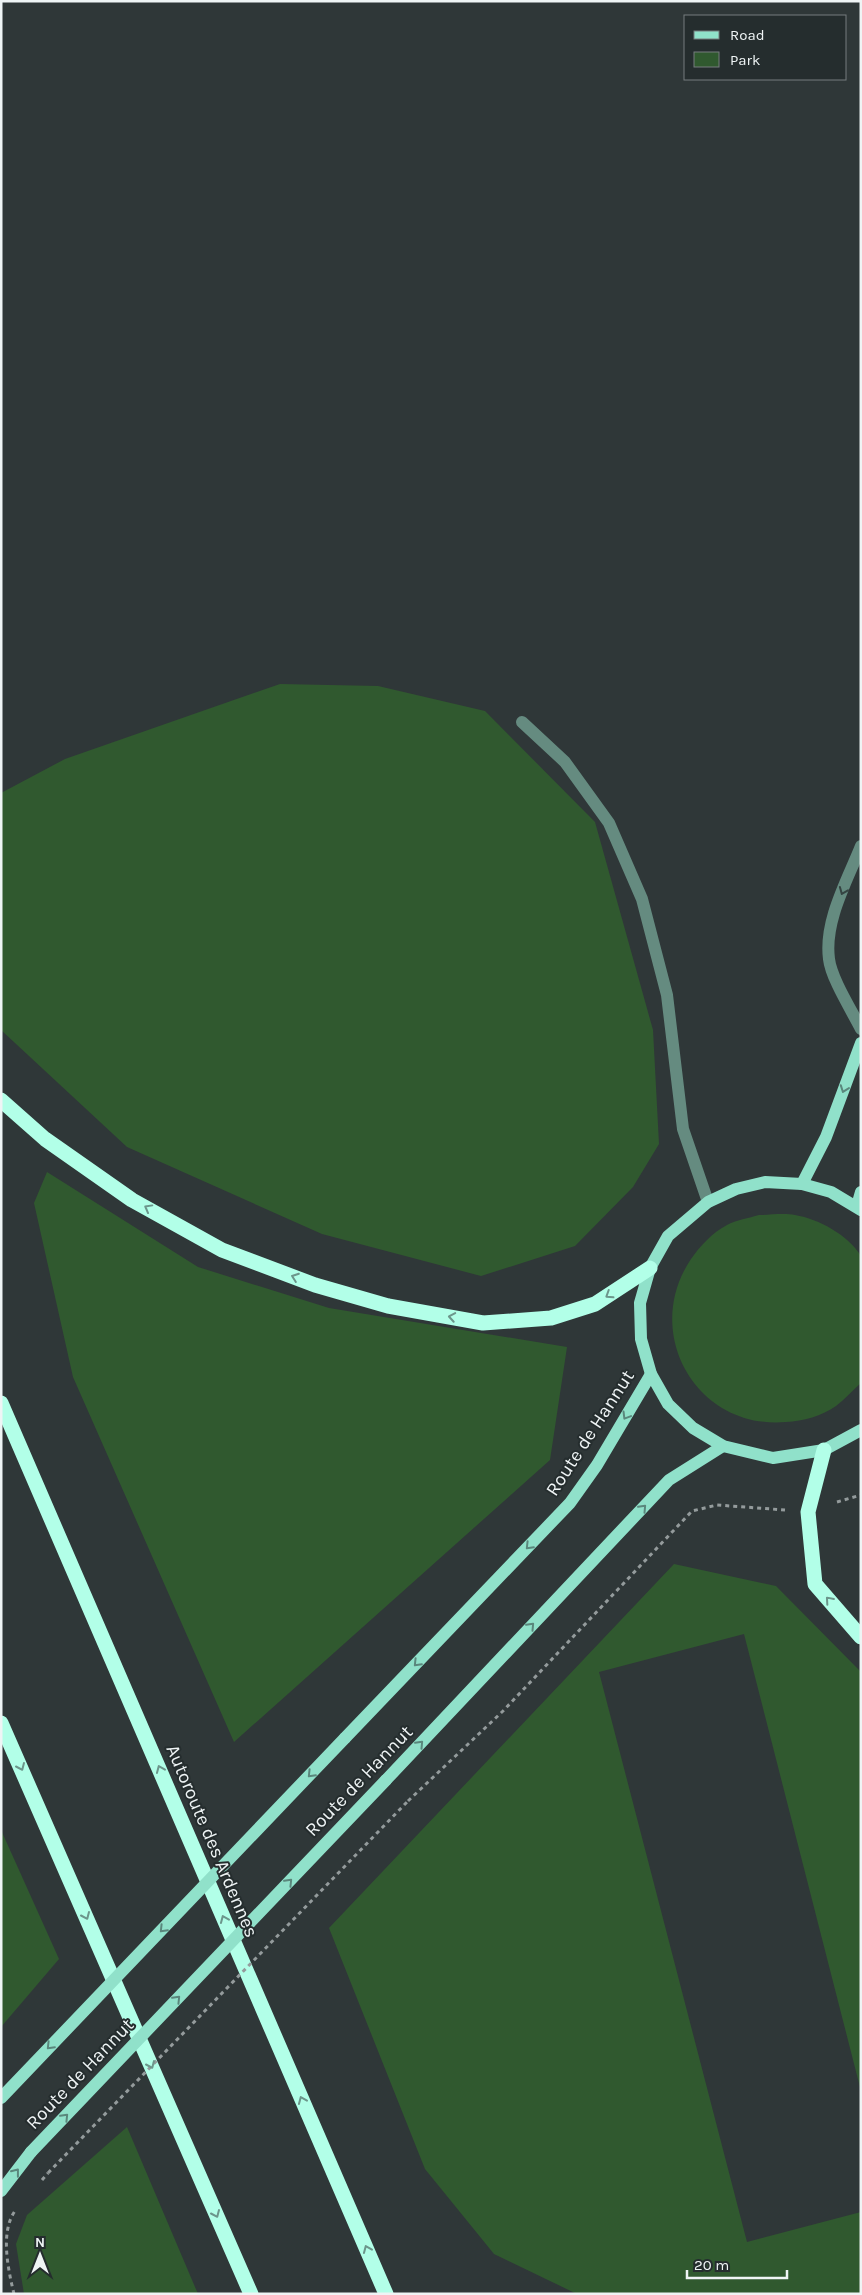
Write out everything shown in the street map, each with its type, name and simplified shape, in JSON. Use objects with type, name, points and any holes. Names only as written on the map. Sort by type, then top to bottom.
[{"type":"highway","points":[[1,1100],[45,1139],[132,1200],[222,1250],[315,1285],[388,1306],[483,1323],[551,1318],[594,1304],[650,1268]]},
{"type":"highway","name":"Autoroute des Ardennes","points":[[1,1403],[386,2294]]},
{"type":"highway","points":[[824,1450],[808,1512],[815,1584],[861,1637]]},
{"type":"highway","points":[[1,1723],[251,2294]]},
{"type":"main road","points":[[802,1184],[826,1137],[861,1043]]},
{"type":"main road","name":"Route de Hannut","points":[[861,1192],[859,1208],[831,1192],[802,1184],[765,1182],[736,1189],[708,1202],[668,1236],[650,1268],[640,1303],[641,1339],[651,1374],[668,1404],[692,1428],[723,1446],[773,1458],[824,1450],[861,1430]]},
{"type":"main road","name":"Route de Hannut","points":[[1,2098],[570,1503],[597,1465],[651,1374]]},
{"type":"main road","name":"Route de Hannut","points":[[1,2191],[31,2152],[669,1480],[723,1446]]},
{"type":"street","points":[[522,722],[565,762],[609,823],[642,898],[667,995],[683,1129],[708,1202]]},
{"type":"street","points":[[861,846],[836,909],[828,940],[829,961],[861,1029]]},
{"type":"path","points":[[42,2180],[408,1801],[509,1704],[692,1511],[717,1505],[808,1512],[861,1495]]},
{"type":"path","points":[[14,2294],[8,2271],[5,2234],[9,2218],[16,2210]]},
{"type":"green space","points":[[280,684],[378,686],[485,711],[595,822],[653,1030],[659,1144],[633,1187],[575,1246],[481,1276],[322,1234],[127,1147],[1,1030],[1,793],[65,759]]},
{"type":"green space","points":[[47,1172],[198,1267],[329,1308],[567,1347],[550,1460],[234,1742],[73,1377],[34,1203]]},
{"type":"green space","points":[[791,1214],[814,1220],[832,1229],[849,1241],[861,1256],[861,1383],[836,1406],[825,1413],[806,1419],[786,1422],[754,1420],[727,1410],[704,1393],[686,1371],[676,1345],[672,1317],[677,1288],[691,1259],[707,1240],[722,1228],[734,1222],[759,1215]]},
{"type":"green space","points":[[674,1564],[776,1586],[861,1672],[861,2091],[744,1634],[599,1672],[747,2242],[861,2212],[861,2294],[577,2294],[494,2254],[425,2169],[329,1928]]},
{"type":"green space","points":[[1,1830],[59,1959],[1,2027]]},
{"type":"green space","points":[[127,2127],[198,2294],[24,2294],[16,2244],[27,2215]]}]
